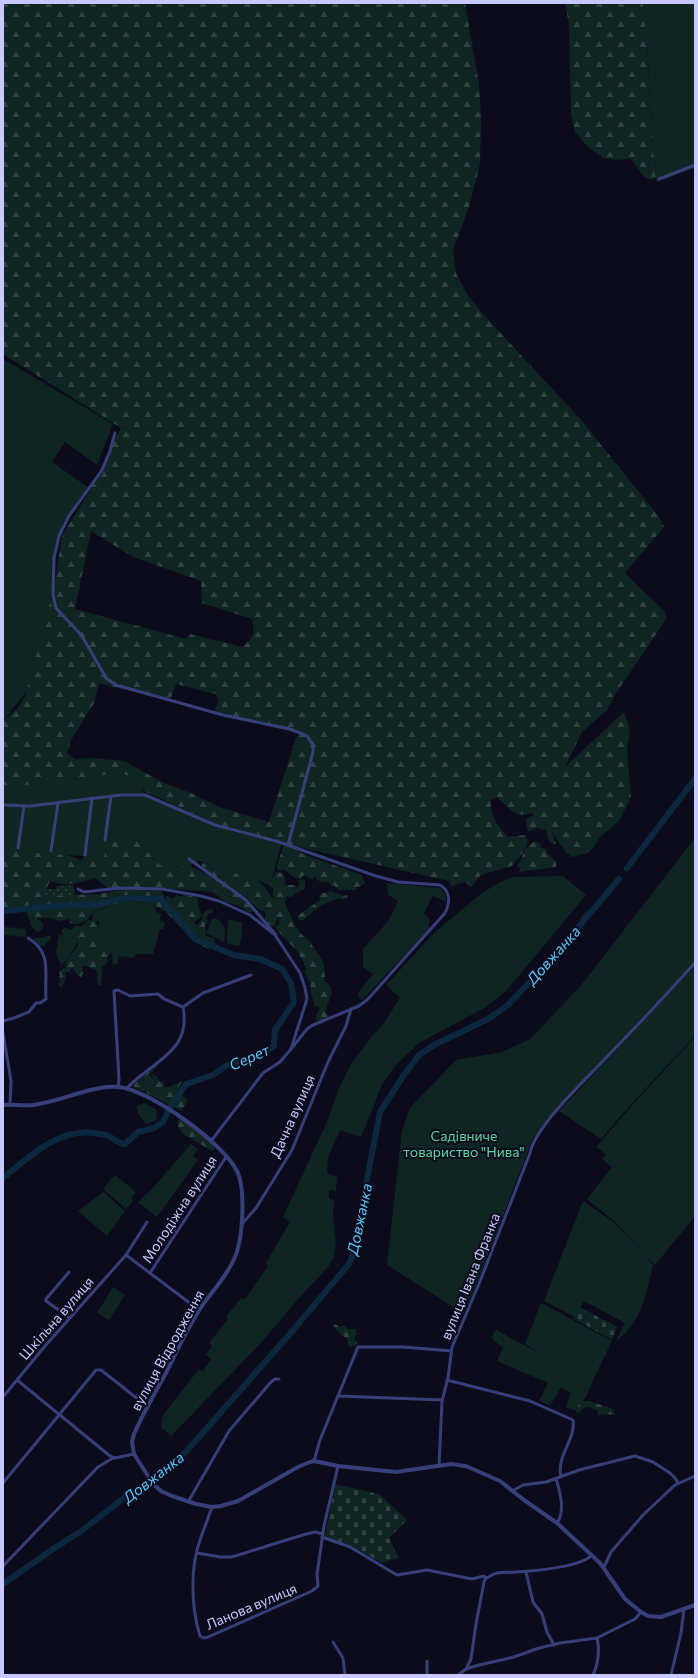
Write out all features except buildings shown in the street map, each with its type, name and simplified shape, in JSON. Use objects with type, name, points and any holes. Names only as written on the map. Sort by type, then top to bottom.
[{"type":"street","points":[[658,179],[695,165]]},
{"type":"street","points":[[115,433],[110,451],[102,470],[63,526],[54,558],[54,602],[56,608],[82,636],[106,678],[116,685],[222,715],[290,729],[307,736],[313,745],[313,752],[288,845]]},
{"type":"street","points":[[3,805],[24,806],[129,794],[148,795],[215,826],[288,845],[338,864],[398,882],[440,885],[448,893],[448,906],[445,913],[368,999],[351,1009],[307,1029],[280,1062],[263,1073],[211,1142]]},
{"type":"street","points":[[105,840],[111,796]]},
{"type":"street","points":[[85,854],[92,798]]},
{"type":"street","points":[[51,851],[58,803]]},
{"type":"street","points":[[18,848],[24,806]]},
{"type":"street","points":[[189,859],[246,900],[275,932],[278,939]]},
{"type":"street","points":[[78,889],[84,892],[119,888],[162,889],[200,896],[245,912],[275,935],[300,973],[307,994],[306,1004],[291,1049]]},
{"type":"street","points":[[3,1021],[29,1012],[36,1003],[46,998],[44,982],[46,959],[38,944],[28,938]]},
{"type":"street","name":"вулиця Івана Франка","points":[[439,1466],[442,1400],[448,1380],[451,1351],[480,1284],[530,1153],[531,1145],[536,1136],[568,1098],[695,963]]},
{"type":"street","points":[[183,1007],[207,991],[251,975]]},
{"type":"street","points":[[118,1087],[119,1079],[114,996],[116,990],[130,996],[158,994],[164,999],[183,1007]]},
{"type":"street","points":[[3,1105],[38,1105],[96,1090],[118,1087],[127,1088],[166,1055],[180,1039],[185,1024],[183,1007]]},
{"type":"street","name":"Дачна вулиця","points":[[242,1224],[256,1208],[292,1150],[328,1062],[346,1026],[351,1009]]},
{"type":"street","points":[[3,1033],[12,1081],[10,1105]]},
{"type":"street","name":"вулиця Відродження","points":[[127,1088],[180,1116],[211,1142],[226,1157],[240,1178],[242,1224],[239,1248],[230,1269],[199,1310],[148,1406],[134,1434],[132,1442],[134,1454],[148,1478],[161,1491],[188,1502],[212,1507]]},
{"type":"street","name":"Молодіжна вулиця","points":[[150,1273],[226,1157]]},
{"type":"street","name":"Шкільна вулиця","points":[[3,1397],[126,1255],[147,1222]]},
{"type":"street","points":[[126,1255],[199,1310]]},
{"type":"street","points":[[70,1272],[46,1299],[46,1301],[70,1318]]},
{"type":"street","points":[[314,1461],[320,1440],[358,1347],[396,1347],[451,1351]]},
{"type":"street","points":[[3,1482],[94,1372],[99,1369],[105,1372],[148,1406]]},
{"type":"street","points":[[188,1502],[229,1431],[271,1382],[275,1379],[279,1379]]},
{"type":"street","points":[[17,1380],[113,1458]]},
{"type":"street","points":[[448,1380],[530,1401],[573,1420],[573,1429],[562,1456],[561,1476]]},
{"type":"street","points":[[338,1396],[442,1400]]},
{"type":"street","points":[[3,1566],[98,1467],[113,1458],[134,1454]]},
{"type":"street","points":[[512,1491],[522,1485],[546,1482],[561,1476],[636,1456],[653,1462],[670,1473],[678,1483]]},
{"type":"street","points":[[212,1507],[221,1506],[238,1500],[298,1467],[314,1461],[338,1466],[402,1472],[450,1464],[466,1466],[493,1476],[557,1523],[604,1567],[625,1599],[641,1612],[648,1616],[661,1617],[695,1605]]},
{"type":"street","name":"Ланова вулиця","points":[[212,1507],[200,1540],[193,1571],[193,1588],[198,1629],[200,1636],[204,1638],[312,1591],[318,1586],[317,1574],[323,1535],[338,1466]]},
{"type":"street","points":[[604,1567],[612,1552],[643,1515],[678,1483],[695,1476]]},
{"type":"street","points":[[556,1479],[561,1504],[560,1517],[557,1523]]},
{"type":"street","points":[[197,1553],[220,1557],[232,1557],[315,1532],[350,1547],[397,1575],[427,1570],[472,1578],[484,1576],[486,1578],[491,1577],[495,1573],[526,1572],[566,1565],[586,1560],[592,1555]]},
{"type":"street","points":[[526,1572],[533,1602],[542,1614],[547,1632],[554,1645]]},
{"type":"street","points":[[478,1578],[479,1582],[484,1583]]},
{"type":"street","points":[[466,1670],[471,1659],[476,1624],[486,1578]]},
{"type":"street","points":[[670,1675],[681,1633],[684,1609]]},
{"type":"street","points":[[458,1675],[479,1665],[514,1657],[554,1645],[597,1638],[635,1619],[641,1612]]},
{"type":"street","points":[[593,1675],[599,1644],[597,1638]]},
{"type":"street","points":[[333,1642],[343,1658],[345,1675]]},
{"type":"street","points":[[471,1659],[479,1665]]},
{"type":"street","points":[[427,1661],[427,1675]]},
{"type":"green space","points":[[3,3],[465,3],[479,84],[481,118],[480,164],[469,207],[453,250],[456,273],[467,294],[482,313],[582,421],[659,517],[664,527],[625,573],[664,611],[667,618],[616,693],[607,710],[582,732],[565,767],[624,712],[630,729],[627,751],[631,797],[619,821],[600,837],[593,848],[587,853],[572,857],[564,850],[552,832],[556,843],[554,844],[549,841],[546,830],[537,828],[528,832],[526,819],[532,816],[535,817],[531,813],[516,813],[508,808],[497,797],[491,800],[491,811],[498,824],[508,837],[525,835],[528,841],[525,849],[512,866],[481,875],[471,887],[466,882],[451,886],[449,881],[286,844],[303,854],[362,875],[365,883],[359,887],[357,886],[356,890],[338,890],[334,885],[331,887],[330,883],[321,882],[316,879],[316,876],[313,879],[304,875],[300,879],[294,877],[286,870],[278,870],[277,865],[284,844],[220,826],[144,791],[133,780],[43,786],[3,786],[3,721],[17,709],[25,697],[34,655],[54,589],[62,536],[89,492],[121,428],[3,354]],"holes":[[[91,531],[133,557],[201,581],[202,603],[252,619],[253,634],[243,647],[190,634],[186,639],[75,609]],[[99,683],[170,701],[176,684],[216,694],[219,701],[214,712],[300,734],[296,738],[269,822],[219,807],[193,794],[164,783],[124,761],[91,758],[75,759],[67,753],[71,740],[94,703]]]},
{"type":"green space","points":[[565,3],[643,3],[647,38],[651,126],[656,178],[647,179],[629,158],[619,160],[603,158],[588,147],[575,132],[571,114],[569,25]]},
{"type":"green space","points":[[643,3],[695,3],[695,168],[657,182],[651,126],[647,38]]},
{"type":"green space","points":[[3,359],[113,424],[97,465],[65,442],[52,462],[89,488],[60,532],[56,552],[54,583],[49,607],[26,692],[3,721]]},
{"type":"green space","points":[[120,773],[135,778],[144,793],[234,832],[282,842],[270,885],[200,861],[187,866],[164,869],[137,841],[109,839],[104,857],[47,854],[3,849],[3,785],[18,786]]},
{"type":"green space","points":[[107,838],[136,839],[152,850],[153,859],[169,867],[173,868],[185,864],[186,856],[192,867],[217,879],[202,867],[203,863],[243,874],[247,878],[255,879],[265,887],[272,898],[276,897],[273,896],[273,889],[270,884],[275,872],[282,873],[285,879],[285,885],[295,885],[297,889],[300,883],[298,880],[305,880],[305,889],[291,897],[287,896],[286,901],[284,901],[296,927],[310,942],[324,965],[325,981],[330,986],[332,992],[325,1012],[329,1016],[328,1018],[321,1021],[316,1020],[316,1016],[320,1008],[315,1005],[311,994],[310,983],[305,972],[306,967],[297,951],[276,929],[276,926],[280,924],[278,916],[275,925],[272,926],[265,921],[265,912],[258,909],[247,898],[220,880],[244,898],[248,902],[253,912],[248,912],[239,906],[223,901],[214,892],[147,887],[108,888],[95,878],[78,883],[67,884],[50,881],[44,894],[47,896],[99,894],[123,889],[161,891],[165,896],[164,899],[158,896],[152,899],[159,901],[172,912],[194,935],[209,946],[209,950],[189,936],[170,916],[161,909],[152,904],[143,902],[123,903],[93,911],[87,920],[78,924],[70,923],[69,919],[59,921],[47,918],[35,919],[40,920],[44,926],[37,932],[31,926],[30,921],[34,919],[30,920],[26,911],[29,908],[39,909],[55,906],[44,904],[3,909],[3,849],[47,853],[54,851],[81,860],[90,852],[103,855],[107,850],[103,843]],"holes":[[[123,895],[149,898],[126,898],[103,902],[101,905],[95,906],[58,906],[76,904],[83,905]]]},
{"type":"green space","name":"Садівниче товариство \"Нива\"","points":[[695,838],[695,962],[590,1073],[533,1138],[473,1293],[463,1313],[387,1265],[402,1131],[410,1108],[456,1060],[502,1052],[530,1039],[579,988]]},
{"type":"green space","points":[[536,841],[540,844],[541,848],[546,849],[548,854],[556,862],[556,867],[519,872],[520,868],[517,866],[521,861],[522,855],[530,844]]},
{"type":"green space","points":[[563,876],[586,895],[507,990],[486,1007],[419,1043],[395,1066],[382,1085],[361,1137],[340,1130],[328,1157],[327,1173],[337,1177],[336,1191],[329,1190],[329,1198],[334,1200],[333,1214],[336,1242],[334,1256],[328,1267],[260,1344],[171,1436],[161,1427],[163,1415],[199,1369],[203,1371],[211,1359],[206,1355],[212,1346],[209,1343],[228,1319],[226,1317],[241,1298],[245,1299],[268,1266],[266,1263],[290,1222],[283,1217],[327,1122],[340,1086],[351,1064],[372,1036],[382,1026],[400,998],[386,985],[435,932],[482,893],[500,882],[513,877]]},
{"type":"green space","points":[[387,883],[440,888],[445,894],[446,902],[433,896],[424,913],[429,918],[429,929],[362,1000],[358,996],[358,993],[373,974],[363,967],[363,949],[379,932],[395,909],[398,901],[388,895]]},
{"type":"green space","points":[[73,885],[75,895],[48,899],[44,893],[45,889],[56,889],[56,886]]},
{"type":"green space","points":[[330,891],[344,896],[347,895],[348,898],[331,901],[318,908],[303,920],[299,920],[297,916],[320,900],[319,897],[322,893],[327,893]]},
{"type":"green space","points":[[184,894],[198,898],[197,903],[202,915],[194,923],[197,925],[202,920],[202,916],[205,911],[213,909],[213,912],[208,914],[206,919],[209,922],[205,925],[206,936],[214,938],[215,946],[198,939],[165,900],[167,896],[172,899],[177,895],[182,897]]},
{"type":"green space","points":[[124,901],[149,903],[157,907],[155,911],[161,914],[160,920],[165,923],[163,929],[160,929],[153,954],[135,954],[135,957],[129,958],[128,956],[118,957],[118,964],[113,965],[111,942],[100,940],[99,921],[92,921],[92,912]]},
{"type":"green space","points":[[590,908],[593,911],[592,914],[579,933],[573,935],[571,940],[568,940],[572,933],[572,929],[578,926],[581,917]]},
{"type":"green space","points":[[3,918],[5,927],[26,929],[26,937],[5,935],[3,938]]},
{"type":"green space","points":[[214,918],[219,920],[225,928],[224,942],[206,933],[212,919]]},
{"type":"green space","points":[[228,919],[242,923],[242,935],[239,946],[227,943]]},
{"type":"green space","points":[[88,920],[96,922],[101,931],[113,943],[113,952],[107,957],[107,960],[109,961],[102,967],[101,985],[98,985],[97,971],[85,965],[82,967],[83,974],[81,977],[77,975],[73,968],[70,969],[70,972],[65,972],[65,980],[62,988],[57,984],[61,982],[59,972],[61,969],[65,968],[66,962],[78,945],[77,940],[72,937],[65,937],[61,931],[64,927],[70,930],[76,926],[82,926]]},
{"type":"green space","points":[[59,934],[76,939],[78,942],[67,960],[61,965],[56,952]]},
{"type":"green space","points":[[51,935],[51,938],[44,946],[41,946],[34,940],[35,938]]},
{"type":"green space","points":[[695,966],[695,1036],[634,1101],[601,1139],[559,1111]]},
{"type":"green space","points":[[695,1037],[695,1216],[655,1265],[645,1255],[653,1265],[642,1307],[632,1325],[616,1341],[625,1323],[584,1301],[575,1317],[544,1301],[583,1201],[612,1221],[644,1253],[614,1221],[587,1199],[612,1167],[602,1159],[606,1154],[596,1147]]},
{"type":"green space","points":[[155,1066],[157,1066],[151,1073],[157,1077],[160,1082],[163,1081],[165,1087],[169,1087],[182,1081],[170,1105],[132,1086]],"holes":[[[150,1073],[157,1082],[148,1086],[137,1085]]]},
{"type":"green space","points":[[149,1074],[157,1082],[149,1088],[137,1085]]},
{"type":"green space","points":[[182,1095],[188,1101],[181,1111],[173,1106],[176,1100]]},
{"type":"green space","points":[[144,1103],[157,1110],[156,1120],[146,1124],[138,1113],[137,1106]]},
{"type":"green space","points":[[178,1120],[182,1120],[215,1144],[215,1149],[212,1151],[185,1135],[179,1129]]},
{"type":"green space","points":[[191,1144],[198,1149],[193,1156],[198,1160],[157,1217],[138,1202],[152,1189]]},
{"type":"green space","points":[[115,1175],[136,1192],[131,1198],[133,1201],[126,1209],[103,1189]]},
{"type":"green space","points":[[103,1192],[125,1211],[107,1236],[78,1211]]},
{"type":"green space","points":[[113,1287],[125,1295],[109,1320],[97,1313]]},
{"type":"green space","points":[[541,1303],[612,1341],[592,1382],[575,1411],[566,1407],[571,1393],[561,1387],[550,1406],[539,1401],[548,1383],[497,1361],[503,1348],[491,1338],[496,1330],[541,1354],[525,1344]]},
{"type":"green space","points":[[580,1307],[617,1327],[612,1340],[574,1319]]},
{"type":"green space","points":[[335,1324],[340,1327],[344,1325],[348,1329],[355,1329],[357,1334],[353,1338],[356,1340],[357,1344],[351,1347],[348,1345],[348,1340],[333,1327]]},
{"type":"green space","points":[[590,1383],[592,1384],[583,1401],[590,1401],[613,1409],[615,1415],[601,1414],[598,1416],[598,1411],[589,1407],[577,1413],[576,1409]]},
{"type":"green space","points":[[335,1484],[379,1494],[407,1520],[389,1538],[399,1558],[382,1563],[349,1545],[325,1537]]},
{"type":"waterway","name":"Довжанка","points":[[627,868],[695,779]]},
{"type":"waterway","name":"Довжанка","points":[[3,1584],[80,1532],[120,1501],[158,1476],[185,1453],[288,1336],[349,1264],[356,1246],[380,1112],[404,1075],[419,1055],[436,1044],[488,1019],[508,1005],[553,957],[619,879]]},
{"type":"waterway","name":"Серет","points":[[3,911],[53,906],[95,905],[124,898],[161,899],[195,939],[234,955],[260,959],[282,969],[291,983],[294,1002],[275,1030],[274,1046],[265,1052],[226,1066],[213,1075],[186,1084],[169,1109],[163,1122],[154,1128],[138,1132],[125,1144],[103,1134],[81,1133],[68,1135],[34,1153],[3,1178]]}]
